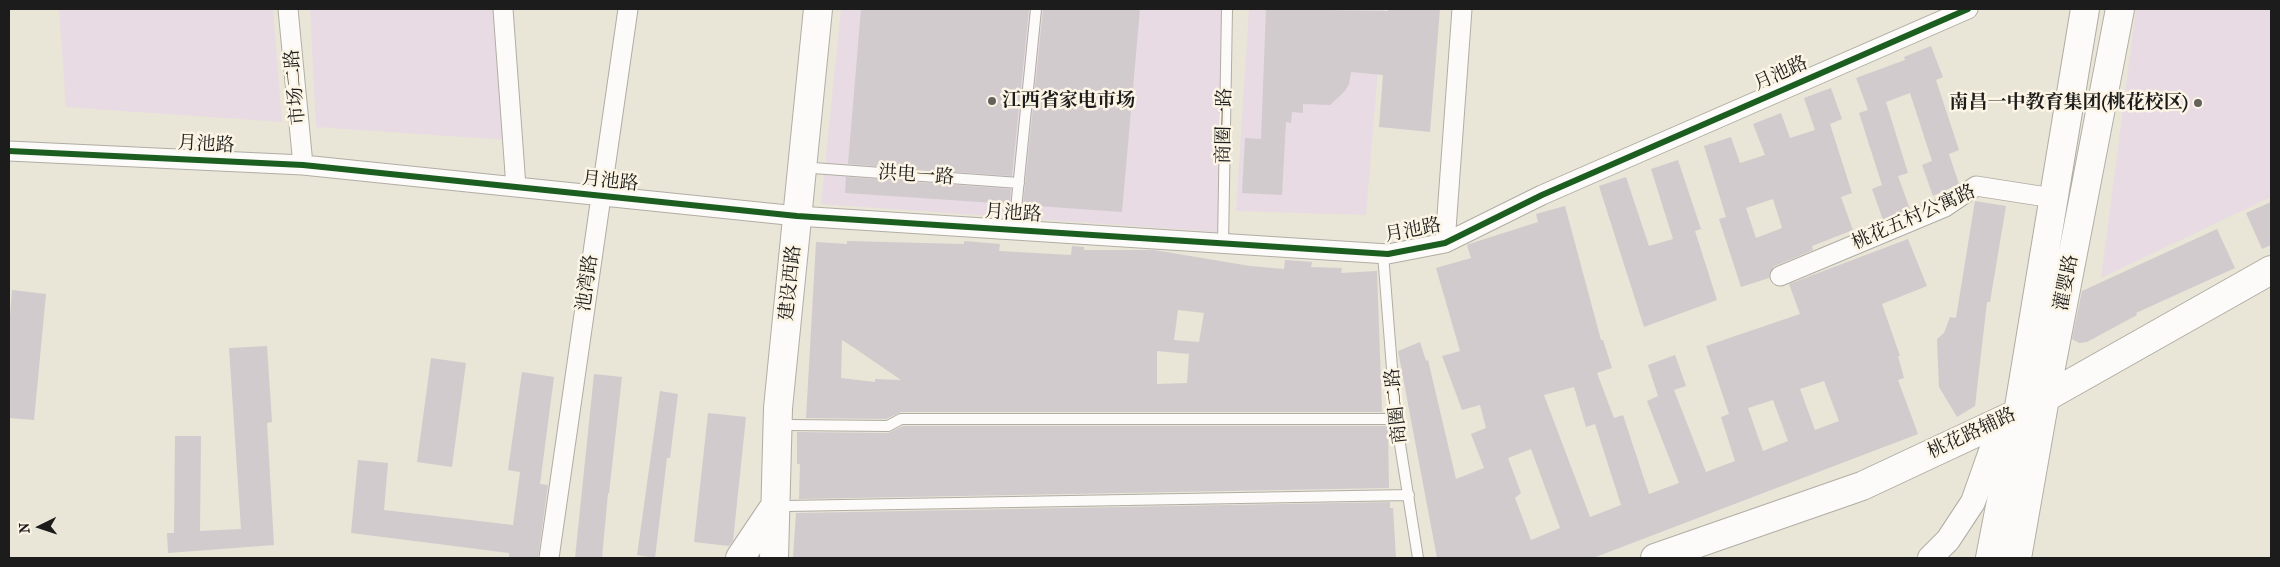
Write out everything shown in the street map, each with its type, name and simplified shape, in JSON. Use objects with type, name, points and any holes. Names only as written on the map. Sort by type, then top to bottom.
[{"type":"main road","name":"建设西路","points":[[774,558],[790,425],[818,9]]},
{"type":"main road","name":"建设西路","points":[[785,558],[781,506],[778,408],[803,216],[813,168],[829,9]]},
{"type":"main road","name":"灌婴路","points":[[1990,558],[2010,417],[2054,198],[2085,9]]},
{"type":"main road","name":"灌婴路","points":[[2021,551],[2045,398],[2120,9]]},
{"type":"main road","name":"桃花路辅路","points":[[1667,556],[1862,486],[2010,417],[2271,270]]},
{"type":"main road","points":[[740,558],[781,506]]},
{"type":"street","name":"市场二路","points":[[288,9],[303,165]]},
{"type":"street","points":[[503,9],[516,187]]},
{"type":"street","name":"池湾路","points":[[549,558],[628,9]]},
{"type":"street","points":[[1445,243],[1462,9]]},
{"type":"street","name":"月池路","points":[[9,151],[303,165],[803,216],[1384,254],[1445,243],[1542,195],[1968,9]]},
{"type":"street","name":"桃花五村公寓路","points":[[1780,276],[1945,207],[1976,186],[2054,198]]},
{"type":"street","points":[[1930,558],[1948,540],[1973,502],[2010,417]]},
{"type":"lane","points":[[1014,230],[1036,9]]},
{"type":"lane","name":"商圈一路","points":[[1224,243],[1227,9]]},
{"type":"lane","name":"洪电一路","points":[[813,168],[1019,183]]},
{"type":"lane","name":"商圈二路","points":[[1384,254],[1396,419],[1418,558]]},
{"type":"lane","points":[[790,425],[888,426],[901,419],[1396,419]]},
{"type":"lane","points":[[781,506],[1409,495]]},
{"type":"shaded area","points":[[59,9],[273,9],[282,122],[66,107]]},
{"type":"shaded area","points":[[310,9],[497,9],[509,140],[316,127]]},
{"type":"shaded area","name":"江西省家电市场","points":[[841,9],[1224,9],[1219,232],[821,204]]},
{"type":"shaded area","points":[[1249,9],[1383,9],[1366,215],[1236,211]]},
{"type":"shaded area","name":"南昌一中教育集团(桃花校区)","points":[[2136,9],[2271,9],[2271,197],[2101,278]]},
{"type":"building","points":[[861,9],[1029,9],[1012,176],[848,164]]},
{"type":"building","points":[[1043,9],[1140,9],[1122,212],[1023,205]]},
{"type":"building","points":[[1266,9],[1388,11],[1388,9],[1440,9],[1430,132],[1379,127],[1383,75],[1351,72],[1349,84],[1345,91],[1330,105],[1303,104],[1303,113],[1292,112],[1291,123],[1286,122],[1282,195],[1242,193],[1245,138],[1261,139]]},
{"type":"building","points":[[1931,46],[1943,77],[1936,80],[1959,150],[1949,154],[1959,184],[1933,196],[1922,165],[1932,161],[1910,93],[1886,102],[1908,173],[1898,176],[1910,209],[1883,220],[1872,189],[1882,185],[1859,113],[1868,110],[1856,78],[1905,60],[1904,57]]},
{"type":"building","points":[[1831,88],[1842,119],[1830,124],[1852,193],[1841,197],[1853,230],[1812,246],[1813,250],[1775,266],[1771,270],[1769,278],[1741,287],[1719,219],[1726,217],[1704,146],[1731,137],[1740,163],[1765,155],[1753,124],[1781,113],[1790,138],[1815,130],[1804,98]],"holes":[[[1773,199],[1782,228],[1756,238],[1746,208]]]},
{"type":"building","points":[[1678,160],[1701,229],[1695,231],[1717,300],[1644,327],[1599,186],[1626,177],[1649,246],[1673,239],[1651,169]]},
{"type":"building","points":[[846,177],[1011,189],[1010,204],[845,193]]},
{"type":"building","points":[[1975,201],[2006,206],[1990,302],[1987,302],[1975,406],[1957,417],[1939,387],[1937,339],[1944,333],[1950,317],[1956,318]]},
{"type":"building","points":[[2271,202],[2271,245],[2262,249],[2246,213]]},
{"type":"building","points":[[1565,206],[1601,340],[1603,340],[1612,368],[1597,373],[1614,418],[1623,415],[1649,494],[1679,483],[1647,401],[1658,396],[1648,365],[1675,355],[1686,386],[1674,390],[1706,472],[1735,461],[1721,417],[1729,414],[1706,346],[1800,314],[1789,284],[1908,239],[1927,286],[1882,304],[1900,356],[1898,356],[1904,378],[1898,380],[1918,434],[1593,558],[1437,558],[1398,351],[1420,342],[1426,361],[1428,360],[1456,479],[1484,468],[1471,434],[1486,428],[1480,405],[1462,410],[1442,356],[1460,351],[1436,268],[1471,258],[1467,245],[1469,244],[1538,222],[1536,214]],"holes":[[[1824,381],[1839,421],[1815,430],[1800,389]],[[1574,387],[1586,427],[1595,424],[1621,505],[1590,517],[1544,395]],[[1773,400],[1788,441],[1763,451],[1748,408]],[[1531,449],[1560,528],[1531,540],[1515,498],[1521,493],[1508,458]]]},
{"type":"building","points":[[2217,229],[2235,268],[2136,313],[2137,315],[2087,342],[2079,343],[2072,339],[2082,291]]},
{"type":"building","points":[[847,241],[964,244],[964,241],[1000,244],[999,251],[1071,255],[1072,246],[1084,247],[1084,250],[1154,250],[1250,266],[1284,269],[1285,260],[1312,262],[1311,267],[1342,268],[1341,273],[1377,271],[1382,412],[901,412],[886,419],[806,418],[816,242],[847,244]],"holes":[[[1178,310],[1204,313],[1199,342],[1174,340]],[[842,340],[901,380],[875,379],[875,382],[841,378]],[[1157,351],[1189,354],[1187,383],[1157,384]]]},
{"type":"building","points":[[12,290],[46,294],[34,420],[9,418],[9,330]]},
{"type":"building","points":[[267,346],[272,422],[267,423],[274,545],[168,553],[167,533],[174,533],[175,436],[201,436],[200,531],[241,529],[229,348]]},
{"type":"building","points":[[431,358],[466,363],[452,467],[417,462]]},
{"type":"building","points":[[522,372],[554,377],[540,484],[548,485],[538,558],[509,558],[509,553],[351,533],[358,460],[388,463],[384,510],[513,525],[520,472],[508,470]]},
{"type":"building","points":[[594,374],[622,377],[602,558],[575,558]]},
{"type":"building","points":[[660,391],[678,394],[670,458],[667,458],[655,558],[637,555]]},
{"type":"building","points":[[708,413],[746,417],[733,541],[729,546],[694,542]]},
{"type":"building","points":[[903,426],[1388,426],[1389,488],[799,499],[800,464],[797,464],[797,432],[888,433]]},
{"type":"building","points":[[1390,502],[1390,508],[1393,508],[1396,558],[793,558],[796,513]]},
{"type":"cycle path","points":[[9,151],[303,165],[797,216],[1388,254],[1445,243],[1542,195],[1968,9]]},
{"type":"place","name":"江西省家电市场","points":[[992,101]]},
{"type":"place","name":"南昌一中教育集团(桃花校区)","points":[[2198,103]]}]
